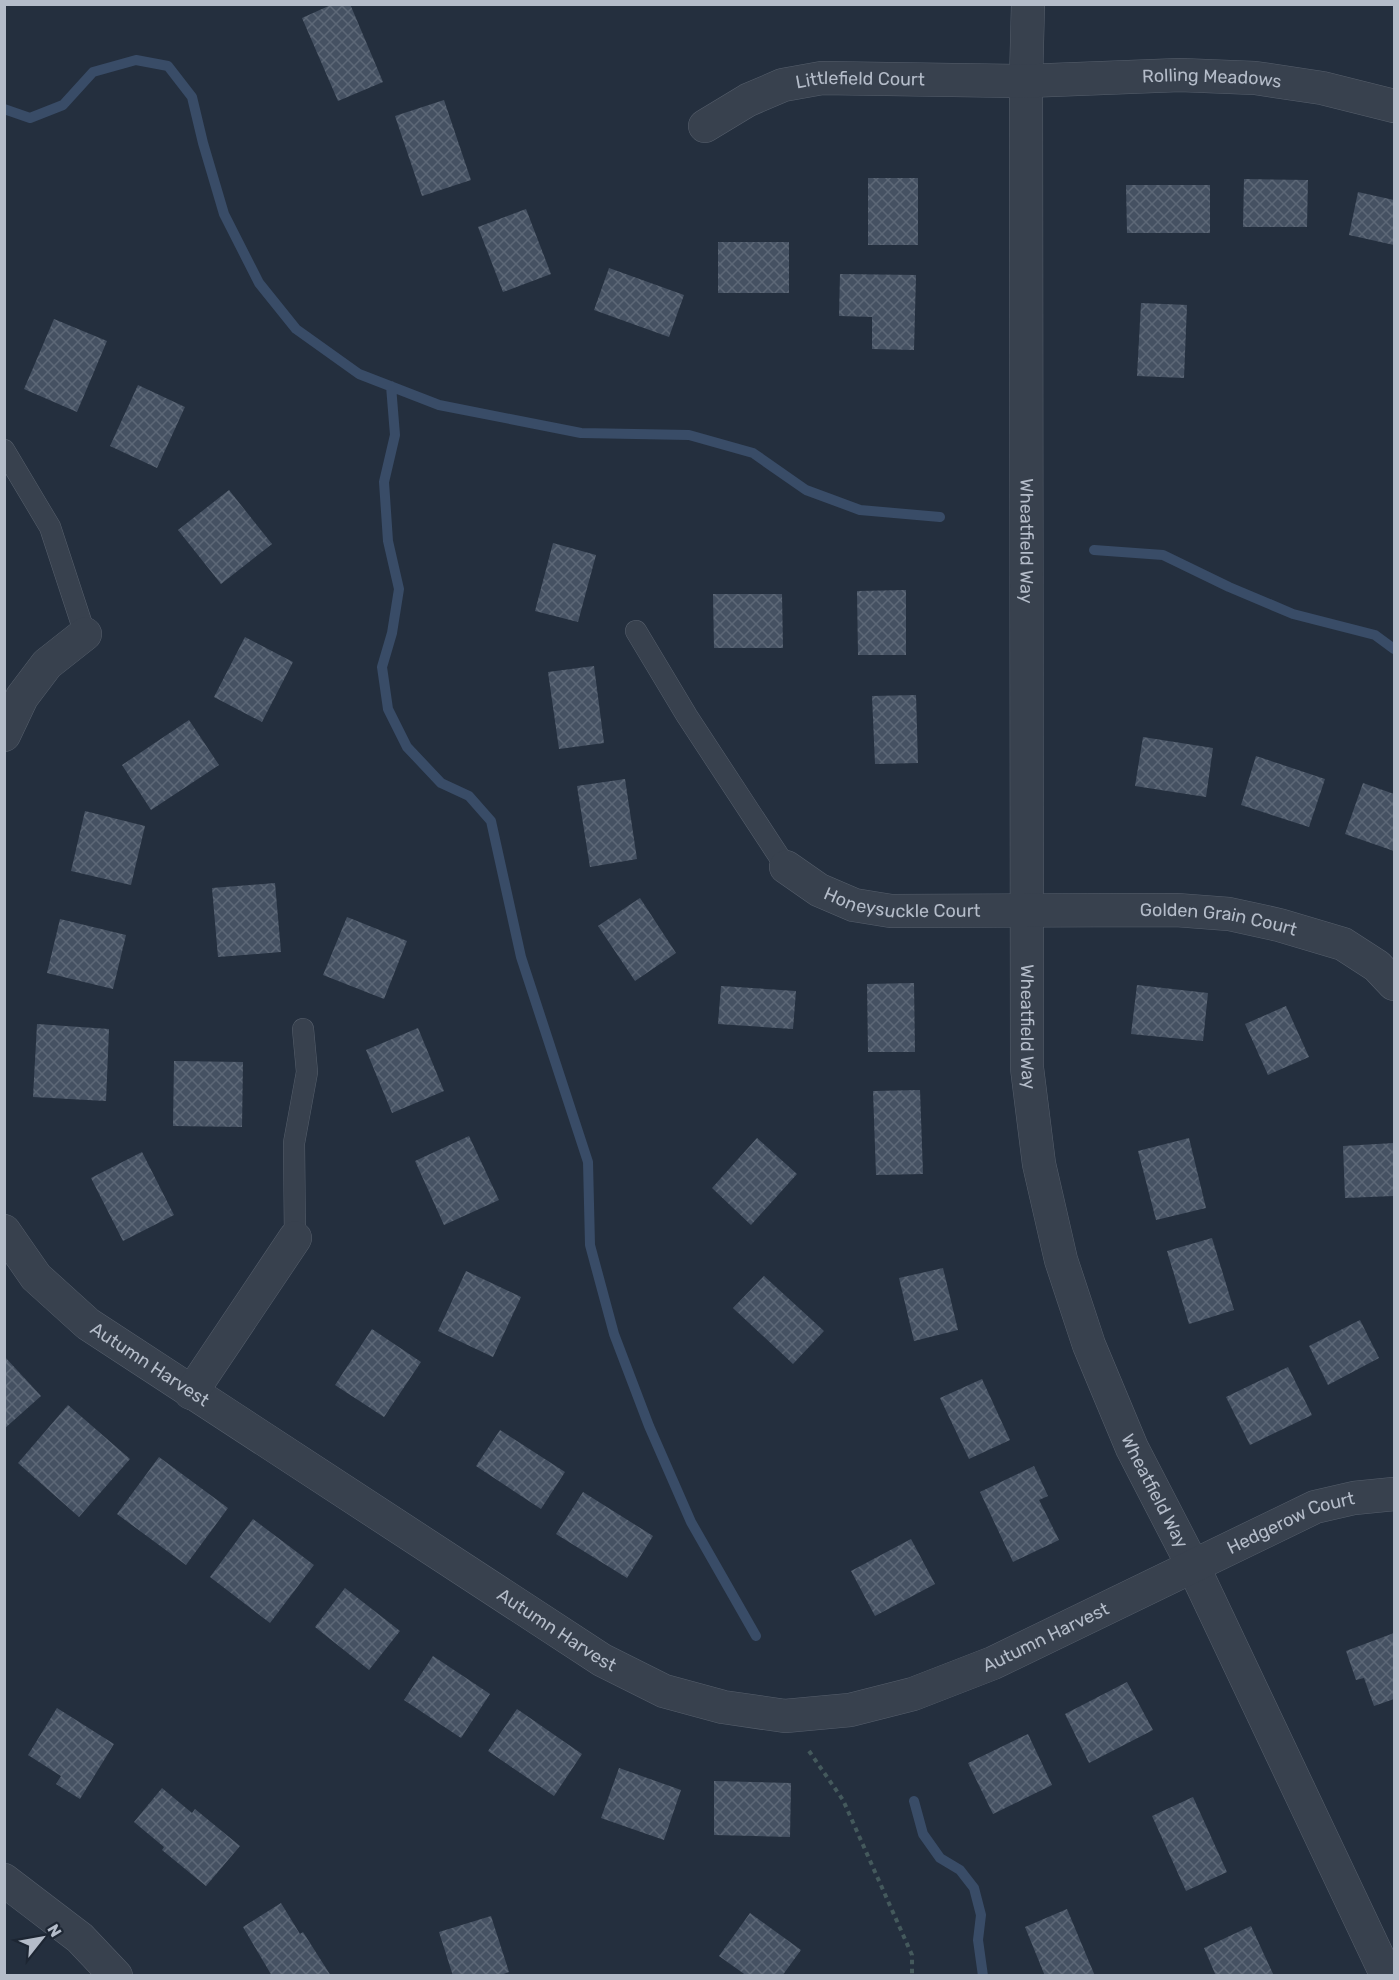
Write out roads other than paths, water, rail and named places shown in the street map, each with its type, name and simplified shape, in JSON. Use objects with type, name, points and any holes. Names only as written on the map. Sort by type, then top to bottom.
[{"type":"street","name":"Wheatfield Way","points":[[1028,4],[1026,81],[1027,1068],[1039,1164],[1061,1260],[1089,1345],[1132,1448],[1192,1566],[1387,1976]]},
{"type":"street","name":"Rolling Meadows","points":[[1026,81],[1180,75],[1255,78],[1322,87],[1395,106]]},
{"type":"street","name":"Littlefield Court","points":[[705,126],[747,100],[765,92],[783,85],[822,78],[1026,81]]},
{"type":"street","points":[[4,735],[22,697],[47,664],[85,633]]},
{"type":"street","name":"Honeysuckle Court","points":[[786,867],[819,890],[854,905],[891,911],[1027,911]]},
{"type":"street","name":"Golden Grain Court","points":[[1027,911],[1176,910],[1229,914],[1280,925],[1342,944],[1377,966],[1395,984]]},
{"type":"street","name":"Autumn Harvest","points":[[4,1231],[36,1276],[88,1324],[602,1660],[664,1691],[723,1707],[785,1716],[850,1710],[913,1695],[993,1664],[1192,1566]]},
{"type":"street","points":[[191,1393],[295,1238]]},
{"type":"street","name":"Hedgerow Court","points":[[1192,1566],[1315,1506],[1354,1498],[1395,1494]]},
{"type":"street","points":[[4,1880],[80,1938],[116,1976]]},
{"type":"lane","points":[[4,450],[50,527],[85,633]]},
{"type":"lane","points":[[636,631],[699,735],[786,867]]},
{"type":"lane","points":[[295,1238],[294,1143],[307,1072],[303,1029]]},
{"type":"waterway","points":[[4,109],[30,118],[63,105],[93,72],[136,60],[168,66],[192,97],[224,214],[259,283],[296,329],[359,374],[439,405],[581,433],[689,435],[753,453],[806,490],[860,510],[940,517]]},
{"type":"waterway","points":[[391,386],[395,435],[384,482],[388,541],[399,589],[392,633],[382,667],[388,709],[407,747],[441,783],[469,796],[491,821],[521,957],[588,1162],[590,1245],[614,1334],[649,1426],[691,1522],[756,1636]]},
{"type":"waterway","points":[[1094,550],[1163,555],[1229,587],[1293,614],[1375,635],[1394,649]]},
{"type":"waterway","points":[[914,1801],[923,1834],[940,1858],[960,1870],[974,1888],[981,1915],[978,1940],[983,1976]]}]
